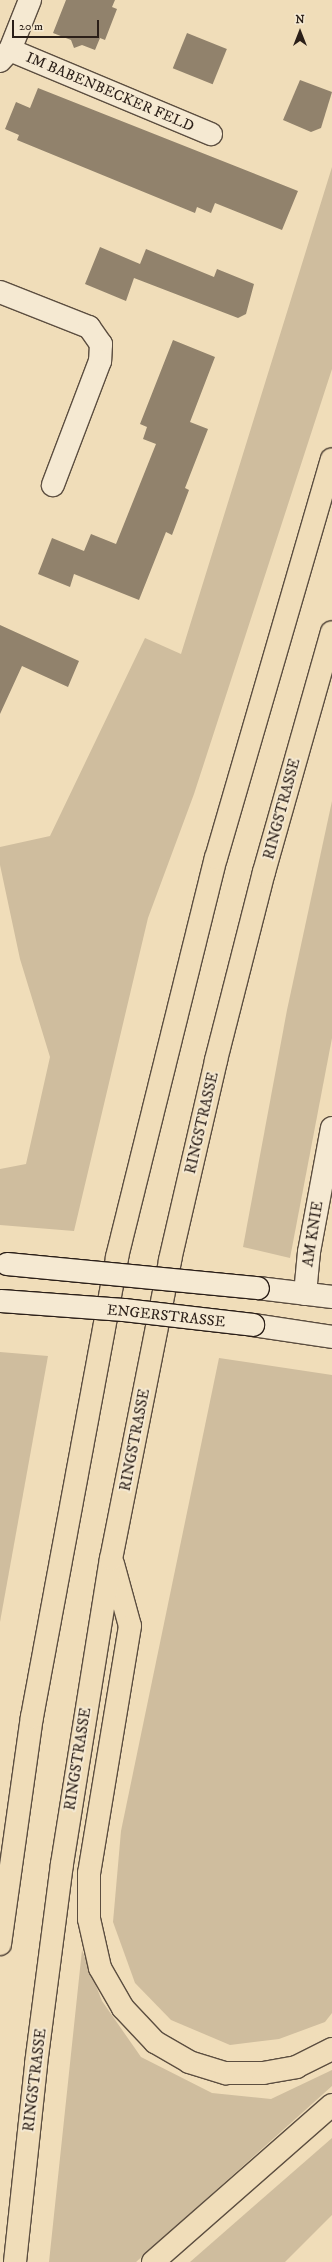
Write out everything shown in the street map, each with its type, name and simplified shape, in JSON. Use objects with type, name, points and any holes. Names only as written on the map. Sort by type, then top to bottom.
[{"type":"highway","points":[[0,1944],[6,1870],[32,1717],[117,1257],[216,858],[332,460]]},
{"type":"highway","name":"RINGSTRASSE","points":[[15,2262],[36,2064],[61,1871],[111,1559],[170,1260],[216,1060],[266,864],[332,632]]},
{"type":"highway","points":[[111,1559],[130,1626],[89,1873],[89,1919],[100,1968],[122,2008],[155,2042],[189,2062],[226,2073],[263,2073],[296,2066],[332,2049]]},
{"type":"highway","points":[[153,2262],[332,2105]]},
{"type":"street","name":"IM BABENBECKER FELD","points":[[30,0],[5,55],[211,134]]},
{"type":"street","points":[[0,292],[89,327],[101,344],[100,361],[53,485]]},
{"type":"street","name":"AM KNIE","points":[[305,1294],[309,1252],[332,1128]]},
{"type":"street","points":[[4,1264],[258,1288],[332,1297]]},
{"type":"street","name":"ENGERSTRASSE","points":[[1,1301],[124,1310],[332,1336]]},
{"type":"shaded area","points":[[332,167],[332,369],[194,794],[148,918],[74,1231],[0,1225],[0,1169],[26,1164],[50,1057],[20,959],[0,865],[0,847],[50,836],[145,638],[181,654]]},
{"type":"shaded area","points":[[332,801],[332,1038],[290,1258],[243,1247],[287,1010]]},
{"type":"shaded area","points":[[0,1352],[48,1356],[0,1622]]},
{"type":"shaded area","points":[[219,1358],[332,1375],[332,2013],[325,2022],[279,2039],[230,2045],[171,2020],[135,1983],[113,1922],[121,1831]]},
{"type":"shaded area","points":[[82,1950],[102,2001],[141,2057],[212,2093],[271,2099],[332,2070],[332,2086],[136,2262],[49,2262]]},
{"type":"shaded area","points":[[332,2138],[332,2215],[285,2262],[190,2262]]},
{"type":"building","points":[[66,0],[115,0],[112,7],[117,9],[105,40],[100,38],[95,50],[82,45],[74,48],[71,40],[53,33]]},
{"type":"building","points":[[187,33],[227,49],[213,84],[173,68]]},
{"type":"building","points":[[300,80],[332,92],[321,128],[311,132],[283,120]]},
{"type":"building","points":[[38,88],[298,191],[282,230],[215,203],[211,213],[197,207],[195,213],[17,140],[19,135],[5,129],[16,102],[30,108]]},
{"type":"building","points":[[100,247],[140,264],[146,249],[214,277],[217,269],[254,284],[246,314],[238,318],[134,278],[126,301],[85,284]]},
{"type":"building","points":[[173,340],[215,357],[190,422],[208,429],[185,488],[189,490],[172,535],[166,532],[139,600],[74,574],[70,587],[38,574],[52,538],[84,551],[91,534],[116,544],[156,444],[143,439],[147,427],[140,424]]},
{"type":"building","points":[[0,625],[79,661],[68,687],[22,666],[0,714]]}]
